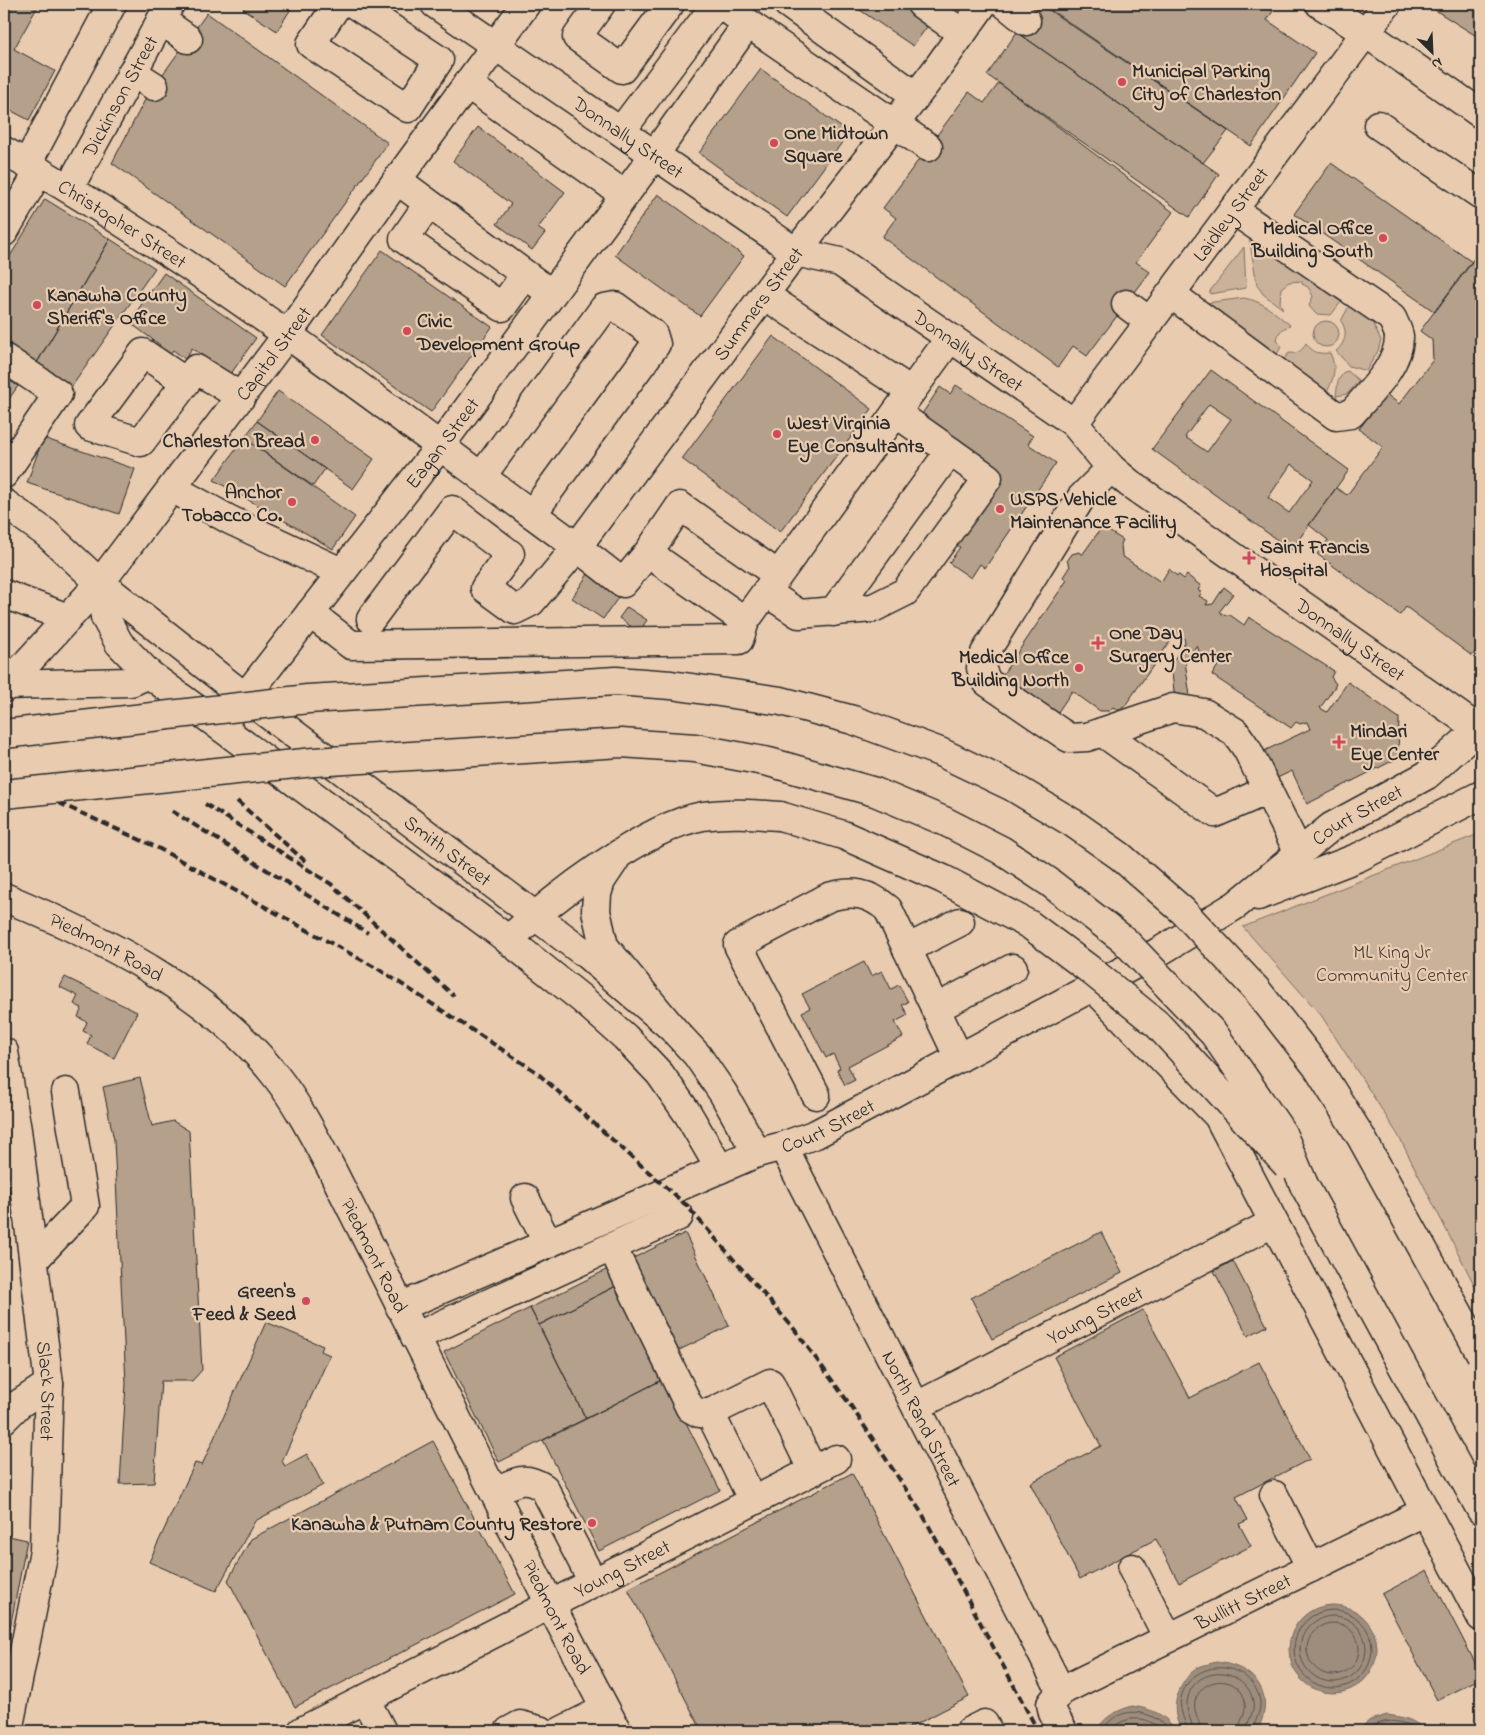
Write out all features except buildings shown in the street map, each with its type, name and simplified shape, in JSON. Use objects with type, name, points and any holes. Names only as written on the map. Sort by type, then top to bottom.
[{"type":"main road","points":[[8,214],[33,168],[112,4]]},
{"type":"main road","points":[[338,4],[311,44],[408,108],[440,60],[354,4]]},
{"type":"main road","name":"Donnally Street","points":[[435,4],[796,252],[840,262],[1074,423],[1112,468],[1128,483],[1481,729]]},
{"type":"main road","name":"Capitol Street","points":[[5,687],[15,660],[68,618],[100,583],[287,335],[397,180],[526,4]]},
{"type":"main road","points":[[601,4],[577,37],[622,69],[670,4]]},
{"type":"main road","points":[[788,4],[916,96]]},
{"type":"main road","points":[[920,4],[962,33]]},
{"type":"main road","name":"Summers Street","points":[[371,619],[452,510],[510,554],[484,588],[516,610],[531,602],[577,547],[983,4]]},
{"type":"main road","points":[[1005,4],[1026,20]]},
{"type":"main road","points":[[1320,4],[1366,33],[1481,114]]},
{"type":"main road","name":"Laidley Street","points":[[1074,423],[1387,4]]},
{"type":"main road","points":[[621,131],[714,7],[721,5],[928,147]]},
{"type":"main road","points":[[166,12],[188,38]]},
{"type":"main road","name":"Dickinson Street","points":[[69,188],[143,79],[166,12]]},
{"type":"main road","name":"Eagan Street","points":[[220,726],[245,697],[440,446],[655,154],[748,23]]},
{"type":"main road","points":[[467,84],[625,195]]},
{"type":"main road","points":[[1378,125],[1481,195]]},
{"type":"main road","name":"Christopher Street","points":[[4,151],[69,188],[287,335],[577,547],[623,583],[648,553]]},
{"type":"main road","points":[[397,180],[552,294]]},
{"type":"main road","points":[[428,204],[404,238],[502,307],[526,275]]},
{"type":"main road","points":[[1171,294],[1336,416],[1351,414],[1378,382],[1397,349],[1399,334],[1392,318],[1233,210]]},
{"type":"main road","points":[[745,621],[648,553],[680,506],[772,583],[799,614],[834,612],[873,608],[905,592],[988,478],[950,451],[904,402],[764,295]]},
{"type":"main road","points":[[1126,304],[1150,322]]},
{"type":"main road","points":[[481,477],[604,308],[614,306],[653,334],[656,344],[532,514]]},
{"type":"main road","points":[[310,612],[351,645],[739,640],[745,621],[950,338]]},
{"type":"main road","points":[[4,358],[58,394],[4,474]]},
{"type":"main road","points":[[186,382],[196,369],[241,396]]},
{"type":"main road","points":[[834,612],[950,451]]},
{"type":"main road","points":[[1112,468],[1081,498],[985,653],[981,668],[987,682],[1069,738],[1087,737],[1173,708],[1204,713],[1235,732],[1247,748],[1299,853]]},
{"type":"main road","points":[[172,488],[230,520],[341,572]]},
{"type":"main road","name":"Smith Street","points":[[4,503],[46,533],[100,583],[245,697],[587,955],[672,1028],[697,1055],[724,1093],[757,1152]]},
{"type":"main road","name":"Smith Street","points":[[100,583],[105,617],[119,643],[149,674],[508,940],[582,999],[625,1037],[660,1074],[688,1114],[720,1169]]},
{"type":"main road","points":[[4,594],[68,618]]},
{"type":"main road","points":[[5,687],[131,682],[149,674]]},
{"type":"main road","points":[[4,734],[308,699],[616,681],[671,685],[781,701],[853,720],[940,752],[1011,786],[1073,822],[1120,856],[1183,911],[1256,989],[1317,1067],[1337,1098],[1481,1354]]},
{"type":"main road","name":"Court Street","points":[[400,1307],[757,1152],[783,1146],[816,1134],[1162,950],[1236,904],[1331,827],[1427,775],[1481,729]]},
{"type":"main road","points":[[1102,732],[1215,813],[1268,790]]},
{"type":"main road","points":[[4,794],[314,762],[621,743],[695,748],[769,762],[875,792],[944,821],[1001,850],[1049,882],[1124,940],[1214,1034],[1282,1133],[1304,1185],[1481,1510]]},
{"type":"main road","name":"Court Street","points":[[1236,904],[1359,857],[1481,795]]},
{"type":"main road","points":[[508,940],[534,916],[618,856],[671,826],[702,816],[734,812],[780,816],[843,835],[943,879],[1030,925],[1090,969],[1157,1024],[1304,1185]]},
{"type":"main road","points":[[618,856],[601,881],[597,894],[596,911],[604,946],[672,1028]]},
{"type":"main road","points":[[816,1096],[738,945],[829,897],[844,893],[861,894],[874,898],[888,909],[959,1058]]},
{"type":"main road","name":"Piedmont Road","points":[[4,897],[62,922],[137,962],[186,994],[235,1033],[275,1075],[304,1119],[332,1170],[550,1604],[611,1720]]},
{"type":"main road","points":[[907,949],[960,922]]},
{"type":"main road","points":[[935,1009],[1013,968]]},
{"type":"main road","points":[[1092,986],[1218,1116],[1481,1617]]},
{"type":"main road","name":"Slack Street","points":[[4,1052],[18,1130],[49,1384],[44,1551],[8,1731]]},
{"type":"main road","points":[[34,1260],[85,1206],[66,1092]]},
{"type":"main road","name":"North Rand Street","points":[[783,1146],[917,1406],[1060,1691]]},
{"type":"main road","points":[[525,1198],[548,1244]]},
{"type":"main road","points":[[415,1337],[679,1216]]},
{"type":"main road","name":"Young Street","points":[[917,1406],[1273,1223]]},
{"type":"main road","points":[[612,1247],[690,1408],[699,1413],[710,1413],[753,1501]]},
{"type":"main road","name":"Young Street","points":[[302,1731],[824,1465],[770,1383],[710,1413]]},
{"type":"main road","points":[[4,1419],[19,1404],[49,1384]]},
{"type":"main road","points":[[494,1492],[521,1480],[533,1481],[544,1488],[593,1582]]},
{"type":"main road","points":[[1274,1495],[1311,1568]]},
{"type":"main road","name":"Bullitt Street","points":[[1060,1691],[1426,1511]]},
{"type":"main road","points":[[1132,1568],[1168,1638]]},
{"type":"main road","points":[[1060,1691],[1051,1704],[1053,1713],[1062,1731]]},
{"type":"main road","points":[[365,1699],[382,1731]]},
{"type":"main road","points":[[561,1731],[611,1720]]},
{"type":"main road","points":[[509,1731],[520,1725],[542,1731]]},
{"type":"green space","points":[[1249,237],[1341,302],[1331,315],[1316,314],[1309,306],[1313,296],[1308,287],[1302,284],[1302,281],[1289,282],[1281,288],[1280,303],[1283,309],[1263,294],[1257,285]]},
{"type":"green space","points":[[1244,247],[1246,288],[1210,294],[1210,291]]},
{"type":"green space","points":[[1244,298],[1263,305],[1290,325],[1279,334],[1277,340],[1281,347],[1277,354],[1206,303]]},
{"type":"green space","points":[[1349,306],[1372,322],[1381,340],[1378,351],[1366,371],[1349,366],[1336,351],[1345,337],[1345,329],[1341,321]]},
{"type":"green space","points":[[1326,321],[1335,325],[1339,334],[1335,343],[1326,347],[1317,343],[1313,334],[1317,325]]},
{"type":"green space","points":[[1306,343],[1316,352],[1330,353],[1334,373],[1327,392],[1283,360],[1289,353],[1299,351]]},
{"type":"green space","points":[[1348,371],[1359,381],[1347,394],[1336,396],[1338,381],[1344,372]]},
{"type":"green space","name":"ML King Jr Community Center","points":[[1481,833],[1481,1298],[1398,1135],[1321,1015],[1243,927]]},
{"type":"water","points":[[1324,1605],[1342,1605],[1358,1612],[1370,1624],[1377,1640],[1377,1658],[1370,1674],[1358,1686],[1342,1693],[1324,1693],[1308,1686],[1296,1674],[1289,1658],[1289,1640],[1296,1624],[1308,1612]]},
{"type":"water","points":[[1216,1662],[1242,1669],[1259,1684],[1265,1705],[1263,1718],[1257,1731],[1183,1731],[1178,1723],[1175,1706],[1180,1689],[1190,1674],[1197,1668]]},
{"type":"water","points":[[1132,1706],[1163,1716],[1176,1731],[1096,1731],[1103,1721],[1111,1715]]},
{"type":"water","points":[[1387,1715],[1413,1721],[1425,1731],[1357,1731],[1370,1720]]},
{"type":"railway","points":[[4,778],[156,847],[380,970],[535,1071],[687,1206],[795,1330],[851,1406],[923,1515],[1038,1731]]},
{"type":"railway","points":[[237,801],[305,861]]},
{"type":"railway","points":[[205,804],[331,884],[454,996]]},
{"type":"railway","points":[[172,811],[368,933]]},
{"type":"place","name":"Municipal Parking City of Charleston","points":[[1122,82]]},
{"type":"place","name":"One Midtown Square","points":[[774,143]]},
{"type":"place","name":"Medical Office Building South","points":[[1383,238]]},
{"type":"place","name":"Kanawha County Sheriff's Office","points":[[37,305]]},
{"type":"place","name":"Civic Development Group","points":[[407,331]]},
{"type":"place","name":"West Virginia Eye Consultants","points":[[777,434]]},
{"type":"place","name":"Charleston Bread","points":[[315,440]]},
{"type":"place","name":"Anchor Tobacco Co.","points":[[292,502]]},
{"type":"place","name":"USPS Vehicle Maintenance Facility","points":[[1000,509]]},
{"type":"place","name":"Saint Francis Hospital","points":[[1249,558]]},
{"type":"place","name":"One Day Surgery Center","points":[[1098,643]]},
{"type":"place","name":"Medical Office Building North","points":[[1079,668]]},
{"type":"place","name":"Mindari Eye Center","points":[[1339,742]]},
{"type":"place","name":"Green's Feed & Seed","points":[[306,1301]]},
{"type":"place","name":"Kanawha & Putnam County Restore","points":[[592,1523]]}]
